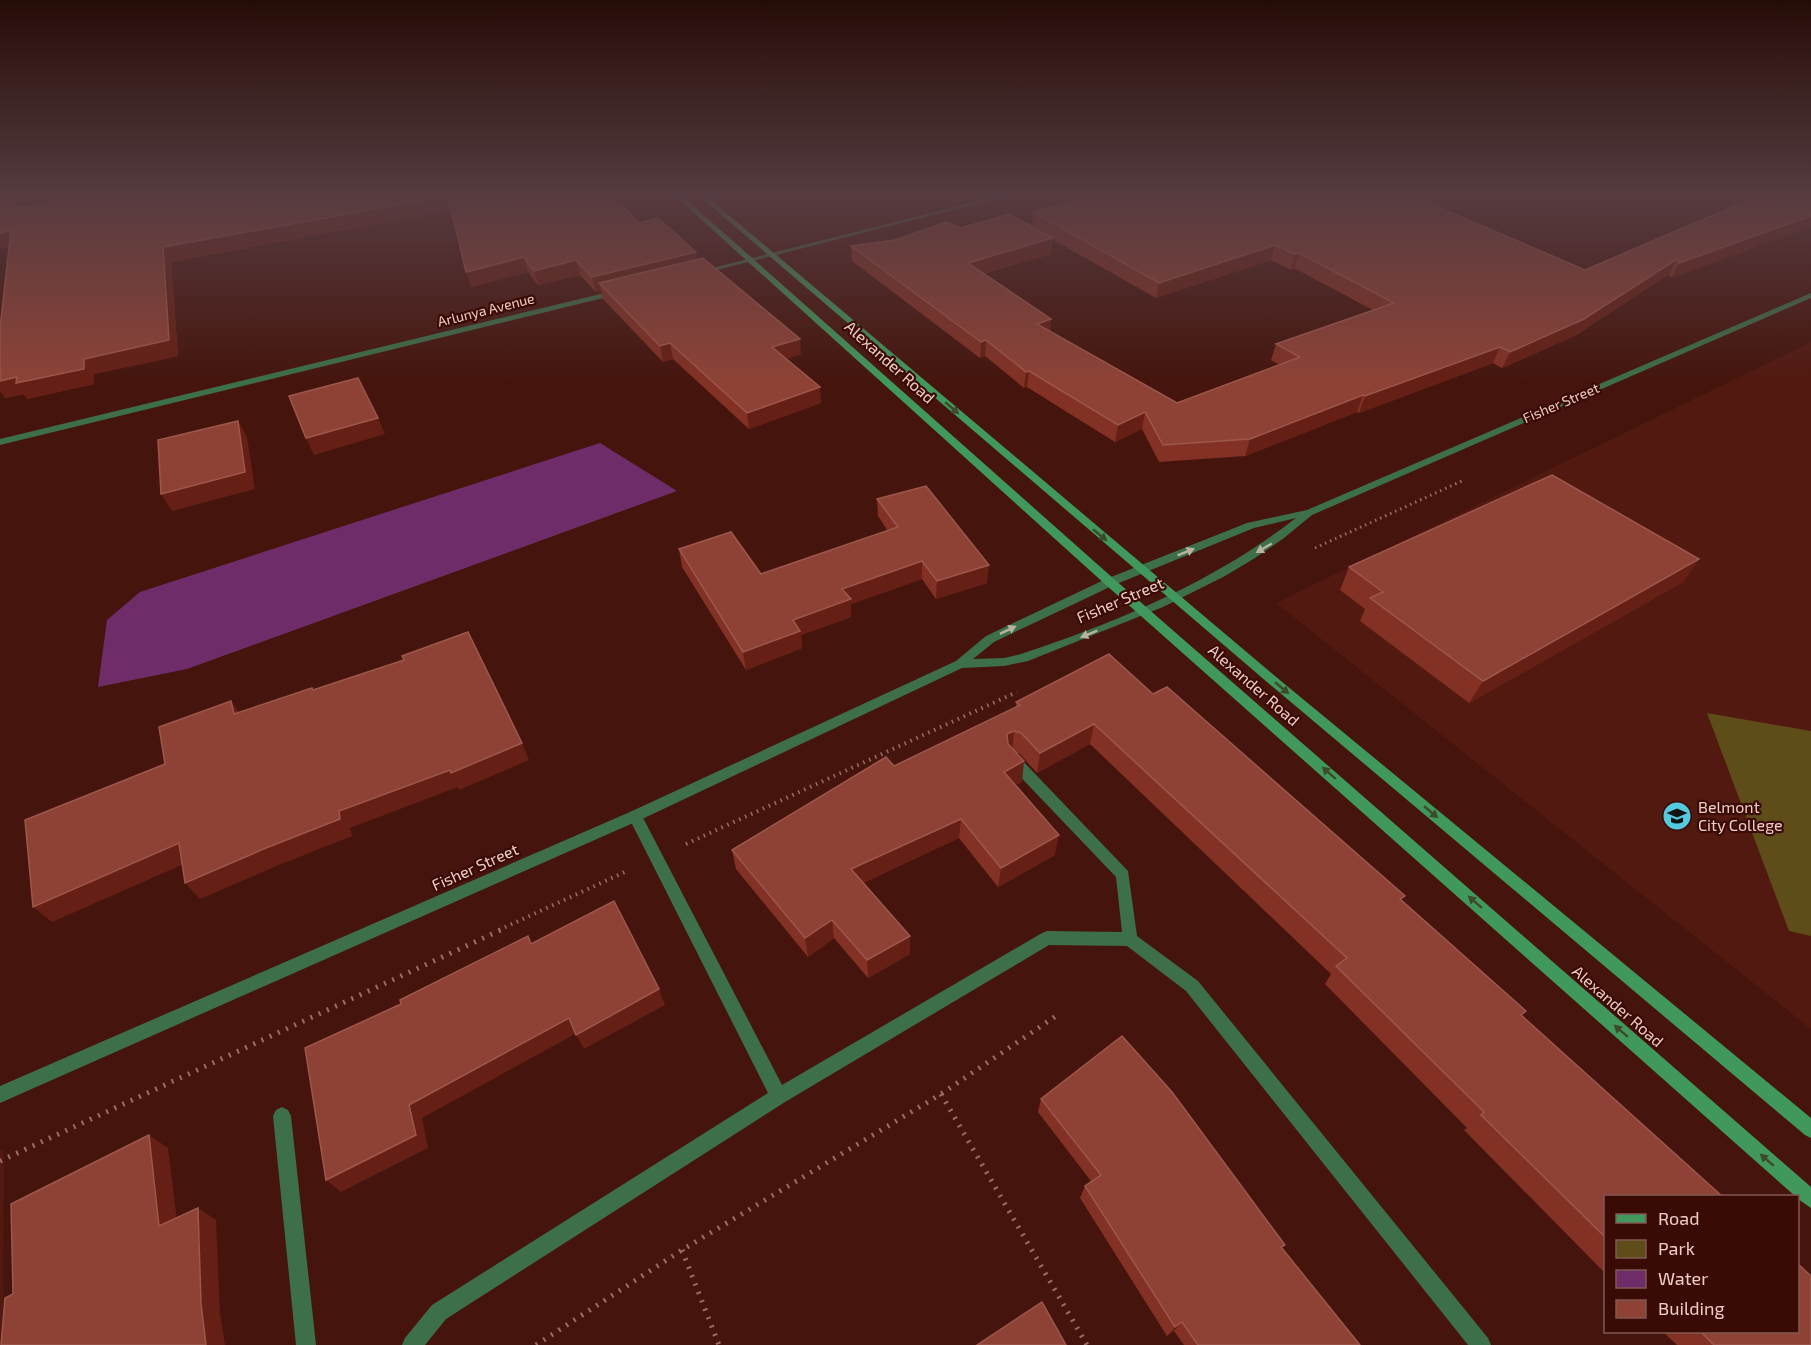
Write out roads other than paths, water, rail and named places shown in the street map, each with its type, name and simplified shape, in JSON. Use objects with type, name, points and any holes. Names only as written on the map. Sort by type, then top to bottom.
[{"type":"main road","name":"Alexander Road","points":[[747,257],[1110,582],[1811,1199]]},
{"type":"main road","name":"Alexander Road","points":[[775,257],[1174,597],[1811,1129]]},
{"type":"street","points":[[695,273],[760,257]]},
{"type":"street","name":"Arlunya Avenue","points":[[0,442],[626,290]]},
{"type":"street","name":"Fisher Street","points":[[0,1095],[635,816],[960,664],[990,639],[1110,582],[1251,525],[1310,512],[1811,295]]},
{"type":"street","name":"Fisher Street","points":[[960,664],[1011,661],[1085,635],[1143,611],[1174,597],[1275,542],[1310,512]]},
{"type":"street","points":[[1012,759],[1123,875],[1130,939]]},
{"type":"street","points":[[635,816],[779,1095]]},
{"type":"street","points":[[412,1345],[439,1312],[779,1095],[1047,938],[1130,939],[1192,986],[1481,1345]]},
{"type":"street","points":[[282,1116],[306,1345]]},
{"type":"water","points":[[600,443],[677,491],[187,669],[98,687],[107,620],[140,592]]},
{"type":"place","name":"Belmont City College","points":[[1677,816]]}]
